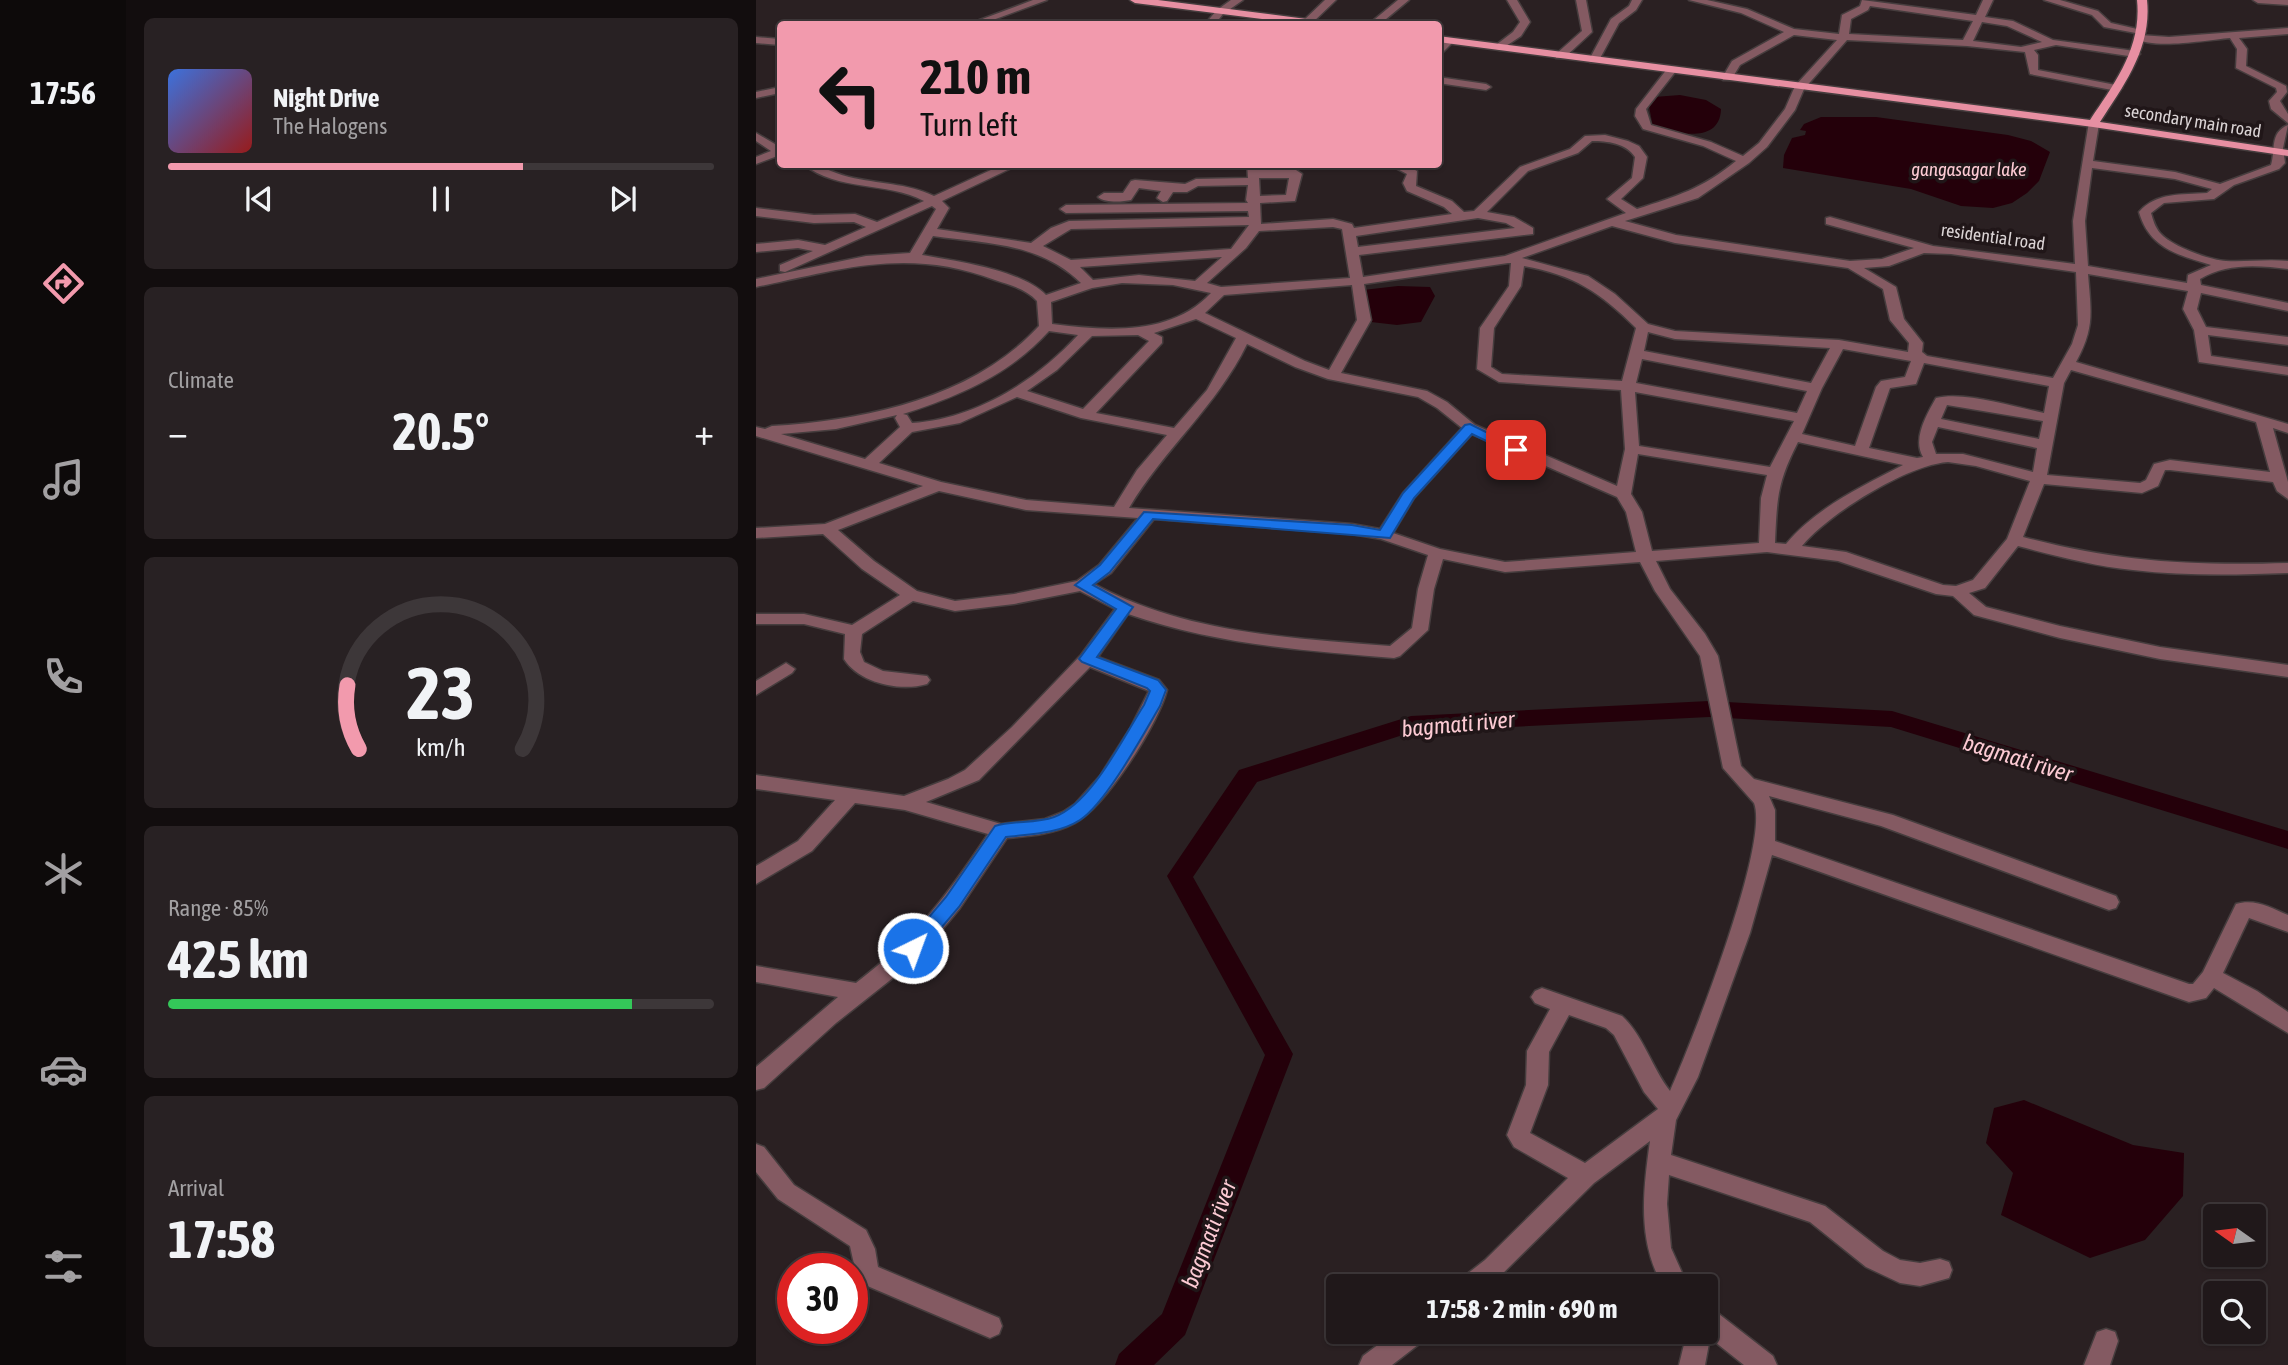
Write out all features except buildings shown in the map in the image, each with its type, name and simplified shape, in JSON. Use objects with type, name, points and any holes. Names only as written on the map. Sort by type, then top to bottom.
[{"type":"main road","points":[[1135,0],[1291,21]]},
{"type":"main road","points":[[2093,124],[2135,54],[2144,10],[2142,0]]},
{"type":"main road","name":"secondary main road","points":[[1444,40],[2093,124],[2282,158]]},
{"type":"street","points":[[982,21],[1042,0]]},
{"type":"street","points":[[1212,21],[1220,12],[1238,0]]},
{"type":"street","points":[[1309,21],[1331,0]]},
{"type":"street","points":[[1378,21],[1404,0]]},
{"type":"street","points":[[1500,47],[1517,34],[1525,22],[1512,0]]},
{"type":"street","points":[[1560,56],[1587,32],[1581,0]]},
{"type":"street","points":[[1594,60],[1615,21],[1633,8],[1637,0]]},
{"type":"street","points":[[1694,0],[1744,11],[1791,32],[1843,39],[1967,43],[2028,49],[2050,42]]},
{"type":"street","points":[[1967,43],[1988,0]]},
{"type":"street","points":[[2049,0],[2095,13],[2112,27],[2169,40],[2288,31]]},
{"type":"street","points":[[2258,0],[2288,2]]},
{"type":"street","points":[[1044,300],[1090,284],[1142,279],[1199,284],[1220,291],[1359,281],[1513,260],[1550,243],[1693,195],[1720,180],[1762,145],[1790,110],[1799,88],[1843,39],[1846,17],[1865,8],[1868,1],[2017,25],[2050,42],[2135,54]]},
{"type":"street","points":[[1727,78],[1736,62],[1791,32]]},
{"type":"street","points":[[2233,36],[2242,49],[2241,68],[2281,86],[2282,92],[2274,101],[2275,107],[2288,120]]},
{"type":"street","points":[[756,40],[777,42]]},
{"type":"street","points":[[2028,49],[2033,55],[2034,72],[2117,88]]},
{"type":"street","points":[[1671,71],[1641,109],[1641,116],[1647,127],[1707,144],[1745,161]]},
{"type":"street","points":[[1442,81],[1486,87]]},
{"type":"street","points":[[756,95],[777,91]]},
{"type":"street","points":[[756,430],[939,486],[1026,505],[1352,529],[1384,535],[1437,553],[1505,567],[1767,547],[1791,549],[1840,556],[1924,586],[1957,591],[1979,584],[2014,540],[2039,478],[2057,383],[2079,344],[2085,325],[2079,221],[2093,124]]},
{"type":"street","points":[[2227,266],[2186,255],[2164,243],[2150,230],[2145,212],[2154,203],[2202,198],[2244,176],[2275,167],[2282,158],[2278,140],[2288,128]]},
{"type":"street","points":[[756,136],[777,149]]},
{"type":"street","points":[[1478,215],[1485,205],[1524,169],[1574,151],[1586,139],[1598,137],[1630,146],[1641,158],[1639,178],[1633,186],[1613,199],[1634,213]]},
{"type":"street","points":[[756,161],[777,152]]},
{"type":"street","points":[[2088,164],[2175,176],[2222,188]]},
{"type":"street","points":[[818,168],[847,180],[899,188],[935,200],[943,208],[914,257]]},
{"type":"street","points":[[758,278],[1005,168]]},
{"type":"street","points":[[1402,168],[1413,173],[1409,184],[1412,188],[1448,204],[1463,218]]},
{"type":"street","points":[[1199,284],[1236,252],[1255,224],[1252,202],[1253,173]]},
{"type":"street","points":[[1062,228],[1050,224],[1066,209],[1082,197],[1127,197],[1135,184],[1187,188],[1196,183],[1253,173],[1296,174],[1291,198],[1066,209]]},
{"type":"street","points":[[1170,188],[1161,200],[1252,202]]},
{"type":"street","points":[[756,212],[814,219],[855,218],[876,226]]},
{"type":"street","points":[[1349,233],[1478,215],[1510,220],[1550,243]]},
{"type":"street","points":[[1830,221],[1928,248]]},
{"type":"street","name":"residential road","points":[[1613,222],[1675,239],[1850,265],[1884,262],[1928,248],[2150,279],[2288,307]]},
{"type":"street","points":[[1034,247],[1062,228],[1078,224],[1334,223],[1346,226],[1359,281],[1363,324],[1333,376]]},
{"type":"street","points":[[1352,252],[1527,230]]},
{"type":"street","points":[[929,232],[1034,247],[1069,264],[1090,284]]},
{"type":"street","points":[[756,248],[798,244],[825,249]]},
{"type":"street","points":[[1069,264],[1236,252]]},
{"type":"street","points":[[756,430],[805,429],[874,417],[945,395],[1018,356],[1046,327],[1044,300],[1034,290],[981,270],[914,257],[866,260],[758,278]]},
{"type":"street","points":[[1513,260],[1575,274],[1591,281],[1610,294],[1643,327],[1675,335],[1839,344],[2057,383]]},
{"type":"street","points":[[1513,260],[1515,286],[1487,328],[1484,369],[1493,376],[1628,386],[1801,418]]},
{"type":"street","points":[[2288,265],[2267,263],[2227,266],[2200,273],[2193,278],[2195,289],[2190,309],[2201,330],[2204,359],[2288,371]]},
{"type":"street","points":[[1850,265],[1889,288],[1897,320],[1916,343],[1917,356],[1910,381],[1886,384],[1883,387],[1861,451]]},
{"type":"street","points":[[1046,327],[1087,333],[1142,332],[1182,320],[1211,304],[1220,291]]},
{"type":"street","points":[[1195,313],[1300,364],[1333,376],[1422,394],[1442,405],[1470,428],[1623,494],[1634,512],[1645,555],[1663,591],[1699,638],[1709,656],[1732,768],[1762,800],[1766,810],[1765,845],[1731,960],[1687,1077],[1668,1113],[1659,1161],[1656,1212],[1659,1250],[1670,1274]]},
{"type":"street","points":[[1623,494],[1632,449],[1628,386],[1643,327]]},
{"type":"street","points":[[2201,330],[2288,341]]},
{"type":"street","points":[[1086,415],[1157,340],[1142,332]]},
{"type":"street","points":[[867,465],[908,428],[927,429],[959,419],[1040,379],[1065,359],[1087,333]]},
{"type":"street","points":[[1119,511],[1142,473],[1227,371],[1244,336]]},
{"type":"street","points":[[1767,547],[1769,498],[1775,472],[1839,344]]},
{"type":"street","points":[[1636,354],[1815,388]]},
{"type":"street","points":[[2066,364],[2263,419],[2288,429]]},
{"type":"street","points":[[1015,392],[1086,415],[1177,433]]},
{"type":"street","points":[[1924,460],[1924,446],[1931,421],[1939,403],[1945,400],[2049,418]]},
{"type":"street","points":[[897,410],[908,428]]},
{"type":"street","points":[[1794,438],[1924,460],[1950,456],[2039,478],[2142,488],[2153,483],[2159,467],[2170,465],[2284,488],[2263,419]]},
{"type":"street","points":[[1931,421],[2044,445]]},
{"type":"street","points":[[1384,535],[1414,489],[1470,428]]},
{"type":"street","points":[[1632,449],[1775,472]]},
{"type":"street","points":[[1791,549],[1800,536],[1821,519],[1924,460]]},
{"type":"street","points":[[756,533],[827,529],[939,486]]},
{"type":"street","points":[[827,529],[868,565],[911,595],[941,605],[964,606],[1082,585],[1105,569],[1149,515]]},
{"type":"street","points":[[2014,540],[2091,559],[2141,566],[2197,569],[2288,568]]},
{"type":"street","points":[[1082,585],[1125,607],[1222,635],[1293,645],[1394,652],[1420,631],[1426,589],[1437,553]]},
{"type":"street","points":[[1957,591],[1980,611],[2060,632],[2160,653],[2288,671]]},
{"type":"street","points":[[756,619],[804,619],[854,631],[911,595]]},
{"type":"street","points":[[905,803],[956,784],[972,775],[1087,659],[1125,607]]},
{"type":"street","points":[[854,631],[852,655],[854,663],[863,670],[892,678],[921,680]]},
{"type":"street","points":[[756,782],[905,803],[1001,831],[1042,827],[1074,816],[1091,800],[1113,770],[1156,698],[1158,690],[1153,684],[1087,659]]},
{"type":"street","points":[[756,690],[786,669]]},
{"type":"street","points":[[1749,785],[1922,831],[2109,902]]},
{"type":"street","points":[[756,876],[805,846],[851,795]]},
{"type":"street","points":[[756,1081],[859,992],[901,960],[925,936],[953,902],[1001,831]]},
{"type":"street","points":[[1765,845],[2184,992],[2199,992],[2211,977],[2243,910],[2255,910],[2288,925]]},
{"type":"street","points":[[756,974],[859,992]]},
{"type":"street","points":[[2211,977],[2250,998],[2288,1024]]},
{"type":"street","points":[[1586,1176],[1521,1140],[1518,1135],[1537,1086],[1535,1063],[1553,1000],[1604,1017],[1622,1029],[1668,1113]]},
{"type":"street","points":[[1486,1274],[1586,1176],[1668,1113]]},
{"type":"street","points":[[756,1154],[786,1192],[858,1238],[863,1248],[864,1270],[867,1275],[990,1326]]},
{"type":"street","points":[[1659,1161],[1817,1214],[1889,1267],[1914,1274],[1940,1270]]},
{"type":"street","points":[[1718,1329],[1764,1365]]},
{"type":"street","points":[[2097,1365],[2106,1341]]},
{"type":"street","points":[[1372,1365],[1399,1344]]},
{"type":"street","points":[[1692,1365],[1696,1344]]},
{"type":"water","points":[[1680,95],[1706,100],[1721,109],[1719,120],[1713,128],[1695,134],[1653,127],[1648,101],[1654,97]]},
{"type":"water","name":"gangasagar lake","points":[[1821,117],[1876,117],[2008,135],[2031,141],[2050,152],[2039,181],[2012,203],[1993,208],[1961,206],[1911,189],[1783,168],[1784,155],[1792,138],[1805,135],[1806,131],[1800,130],[1804,124]]},
{"type":"water","points":[[1398,286],[1430,287],[1435,296],[1421,322],[1397,325],[1371,322],[1363,313],[1363,290]]},
{"type":"water","points":[[2024,1100],[2133,1145],[2184,1153],[2183,1196],[2145,1240],[2090,1258],[2001,1215],[2013,1173],[1986,1143],[1994,1108]]},
{"type":"waterway","name":"bagmati river","points":[[1131,1365],[1174,1324],[1279,1054],[1180,876],[1248,776],[1411,724],[1709,709],[1892,719],[2288,840]]},
{"type":"route","points":[[913,948],[953,902],[1001,831],[1042,827],[1061,821],[1074,816],[1091,800],[1113,770],[1152,706],[1158,693],[1153,684],[1087,659],[1125,607],[1082,585],[1105,569],[1149,515],[1352,529],[1384,535],[1420,481],[1470,428],[1516,450]]}]
